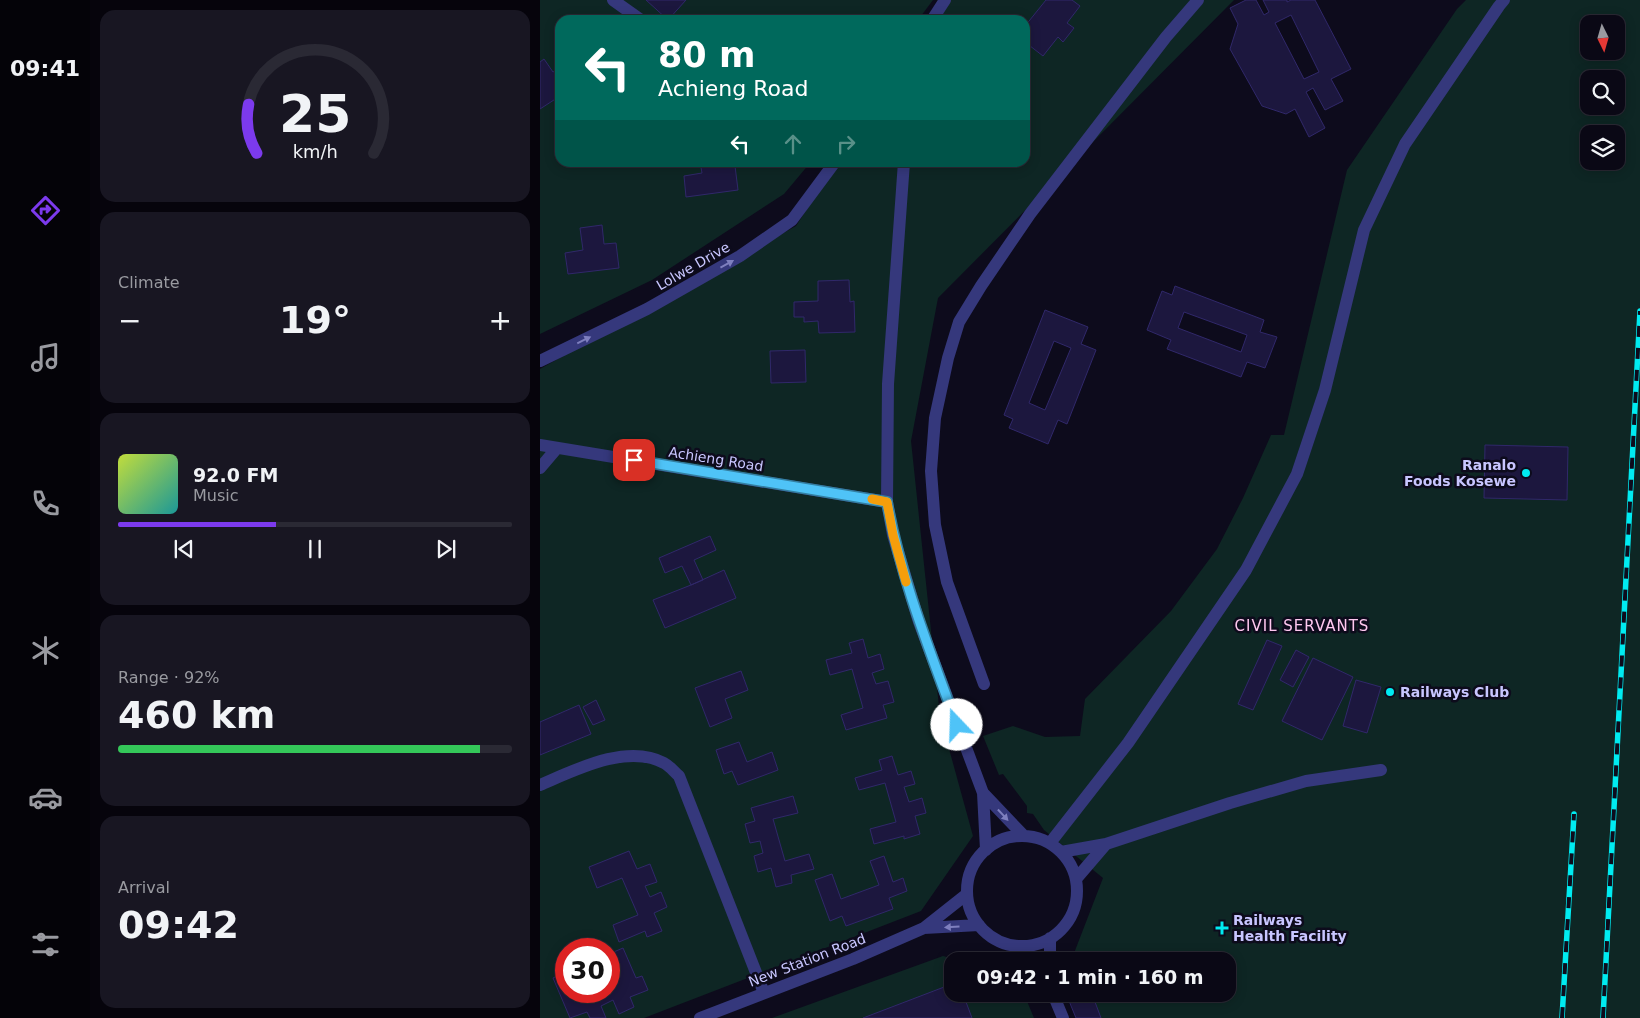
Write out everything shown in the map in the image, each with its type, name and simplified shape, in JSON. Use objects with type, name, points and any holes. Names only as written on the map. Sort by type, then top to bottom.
[{"type":"street","points":[[613,0],[634,15]]},
{"type":"street","points":[[935,15],[945,0]]},
{"type":"street","points":[[984,684],[947,582],[935,525],[931,471],[935,418],[948,358],[959,322],[1030,214],[1166,37],[1198,0]]},
{"type":"street","points":[[1050,843],[1128,743],[1246,570],[1297,474],[1325,390],[1364,230],[1404,144],[1504,0]]},
{"type":"street","name":"Lolwe Drive","points":[[540,361],[648,308],[740,256],[792,220],[831,167]]},
{"type":"street","points":[[904,167],[888,384],[887,502],[893,535],[919,622],[983,793],[986,850]]},
{"type":"street","name":"Achieng Road","points":[[540,445],[887,502]]},
{"type":"street","points":[[540,468],[557,448]]},
{"type":"street","points":[[540,785],[581,768],[620,756],[646,756],[665,763],[679,776],[764,993]]},
{"type":"street","points":[[1061,852],[1106,844],[1230,803],[1306,781],[1381,770]]},
{"type":"street","points":[[983,793],[1024,836]]},
{"type":"street","points":[[1024,836],[1050,843],[1061,852],[1073,869],[1076,879],[1077,897],[1073,913],[1064,928],[1050,938],[1036,944],[1021,946],[1009,944],[988,934],[973,916],[967,894],[969,878],[975,862],[986,850],[997,842],[1010,837],[1024,836]]},
{"type":"street","points":[[1076,879],[1106,844]]},
{"type":"street","name":"New Station Road","points":[[700,1018],[853,959],[924,928],[967,894]]},
{"type":"street","name":"New Station Road","points":[[924,928],[979,925]]},
{"type":"street","points":[[1050,938],[1050,952]]},
{"type":"street","points":[[1021,946],[1025,952]]},
{"type":"street","points":[[1056,1002],[1063,1018]]},
{"type":"green space","points":[[540,0],[933,0],[922,15],[555,15],[555,167],[807,167],[784,194],[652,280],[540,334]]},
{"type":"green space","points":[[944,0],[1234,0],[938,298],[911,441],[940,716],[973,836],[921,911],[644,1018],[540,1018],[540,369],[796,226],[834,167],[1030,167],[1030,15],[934,15]]},
{"type":"green space","points":[[1466,0],[1640,0],[1640,1018],[1089,1018],[1084,1002],[1236,1002],[1236,952],[1074,952],[1103,878],[1044,830],[1033,814],[1027,813],[1027,806],[1003,774],[999,775],[983,736],[1013,726],[1045,737],[1080,736],[1085,699],[1171,611],[1217,549],[1243,498],[1271,435],[1284,435],[1347,170],[1457,9]]},
{"type":"green space","points":[[943,956],[944,1002],[1027,1002],[1034,1018],[772,1018]]},
{"type":"building","points":[[646,0],[686,0],[672,15],[662,15]]},
{"type":"building","points":[[1046,0],[1072,0],[1080,6],[1067,23],[1074,28],[1063,42],[1058,37],[1043,56],[1030,46],[1030,20]]},
{"type":"building","points":[[1246,0],[1256,0],[1264,15],[1269,12],[1263,0],[1287,0],[1287,2],[1291,0],[1315,0],[1351,69],[1331,79],[1343,101],[1325,110],[1313,88],[1306,92],[1325,128],[1309,137],[1295,109],[1286,114],[1262,106],[1230,49],[1238,24],[1230,8]],"holes":[[[1291,15],[1319,72],[1304,79],[1275,23]]]},
{"type":"building","points":[[544,59],[553,72],[555,71],[555,99],[540,109],[540,62]]},
{"type":"building","points":[[701,167],[735,167],[738,190],[686,197],[684,176],[702,173]]},
{"type":"building","points":[[602,225],[604,244],[616,243],[619,268],[568,274],[565,253],[583,250],[580,228]]},
{"type":"building","points":[[849,280],[850,302],[854,301],[855,332],[819,333],[818,321],[804,322],[804,317],[794,317],[794,302],[818,301],[818,281]]},
{"type":"building","points":[[1175,286],[1264,320],[1260,332],[1277,337],[1265,368],[1247,362],[1241,377],[1167,349],[1171,340],[1147,330],[1162,291],[1172,295]],"holes":[[[1184,312],[1247,335],[1241,352],[1178,328]]]},
{"type":"building","points":[[1045,310],[1088,327],[1081,344],[1096,350],[1067,424],[1058,420],[1048,444],[1009,428],[1013,419],[1004,415]],"holes":[[[1054,341],[1071,348],[1045,410],[1029,403]]]},
{"type":"building","points":[[805,350],[806,382],[771,383],[770,351]]},
{"type":"building","name":"Ranalo Foods Kosewe","points":[[1485,445],[1568,447],[1567,500],[1484,498]]},
{"type":"building","points":[[710,536],[716,550],[694,560],[703,580],[691,585],[682,566],[665,573],[659,558]]},
{"type":"building","points":[[724,570],[736,598],[665,628],[653,600]]},
{"type":"building","points":[[863,639],[868,658],[880,654],[884,669],[872,673],[876,684],[888,681],[894,702],[883,705],[887,718],[846,730],[841,715],[863,708],[852,669],[830,675],[826,660],[852,653],[849,643]]},
{"type":"building","points":[[1267,640],[1282,646],[1253,710],[1238,704]]},
{"type":"building","points":[[1296,650],[1309,657],[1293,687],[1280,680]]},
{"type":"building","points":[[1313,658],[1353,677],[1322,740],[1282,721]]},
{"type":"building","points":[[741,671],[748,690],[725,699],[732,718],[710,727],[695,688]]},
{"type":"building","points":[[1356,680],[1381,687],[1367,733],[1343,726]]},
{"type":"building","points":[[596,700],[605,720],[593,725],[583,707]]},
{"type":"building","points":[[579,705],[591,734],[540,755],[540,722]]},
{"type":"building","points":[[739,742],[747,762],[772,752],[778,770],[738,785],[732,771],[724,774],[716,750]]},
{"type":"building","points":[[892,756],[898,775],[911,771],[915,784],[904,787],[909,802],[922,798],[926,813],[915,816],[920,834],[874,844],[870,829],[896,822],[885,783],[859,790],[855,778],[882,770],[879,760]]},
{"type":"building","points":[[793,796],[798,813],[773,819],[785,861],[809,854],[814,869],[791,875],[792,883],[776,887],[771,868],[758,872],[754,856],[763,853],[760,841],[750,843],[745,824],[755,821],[751,808]]},
{"type":"building","points":[[629,851],[637,869],[650,864],[657,882],[645,886],[650,897],[661,892],[667,907],[654,913],[662,931],[647,937],[645,931],[620,942],[613,925],[638,915],[622,878],[597,888],[589,867]]},
{"type":"building","points":[[884,856],[893,882],[903,878],[907,891],[889,898],[893,909],[846,926],[842,916],[830,921],[815,880],[832,874],[841,899],[879,885],[870,861]]},
{"type":"building","points":[[623,948],[636,978],[642,976],[648,990],[630,997],[634,1007],[619,1014],[614,1003],[620,1003],[620,949]]},
{"type":"building","points":[[944,987],[944,1002],[966,1002],[972,1018],[863,1018]]},
{"type":"building","points":[[1069,1002],[1095,1002],[1101,1018],[1076,1018]]},
{"type":"building","points":[[564,1003],[607,1003],[601,1006],[606,1018],[590,1018],[587,1012],[570,1018]]},
{"type":"railway","points":[[1603,1018],[1640,311]]},
{"type":"railway","points":[[1562,1018],[1574,814]]},
{"type":"slow traffic","points":[[872,499],[887,502],[893,535],[906,582]]},
{"type":"place","name":"Ranalo Foods Kosewe","points":[[1526,473]]},
{"type":"place","name":"Railways Club","points":[[1390,692]]},
{"type":"place","name":"Railways Health Facility","points":[[1222,928]]},
{"type":"district","name":"CIVIL SERVANTS","points":[[1302,626]]},
{"type":"route","points":[[634,460],[887,502],[893,535],[905,579],[957,725]]}]
